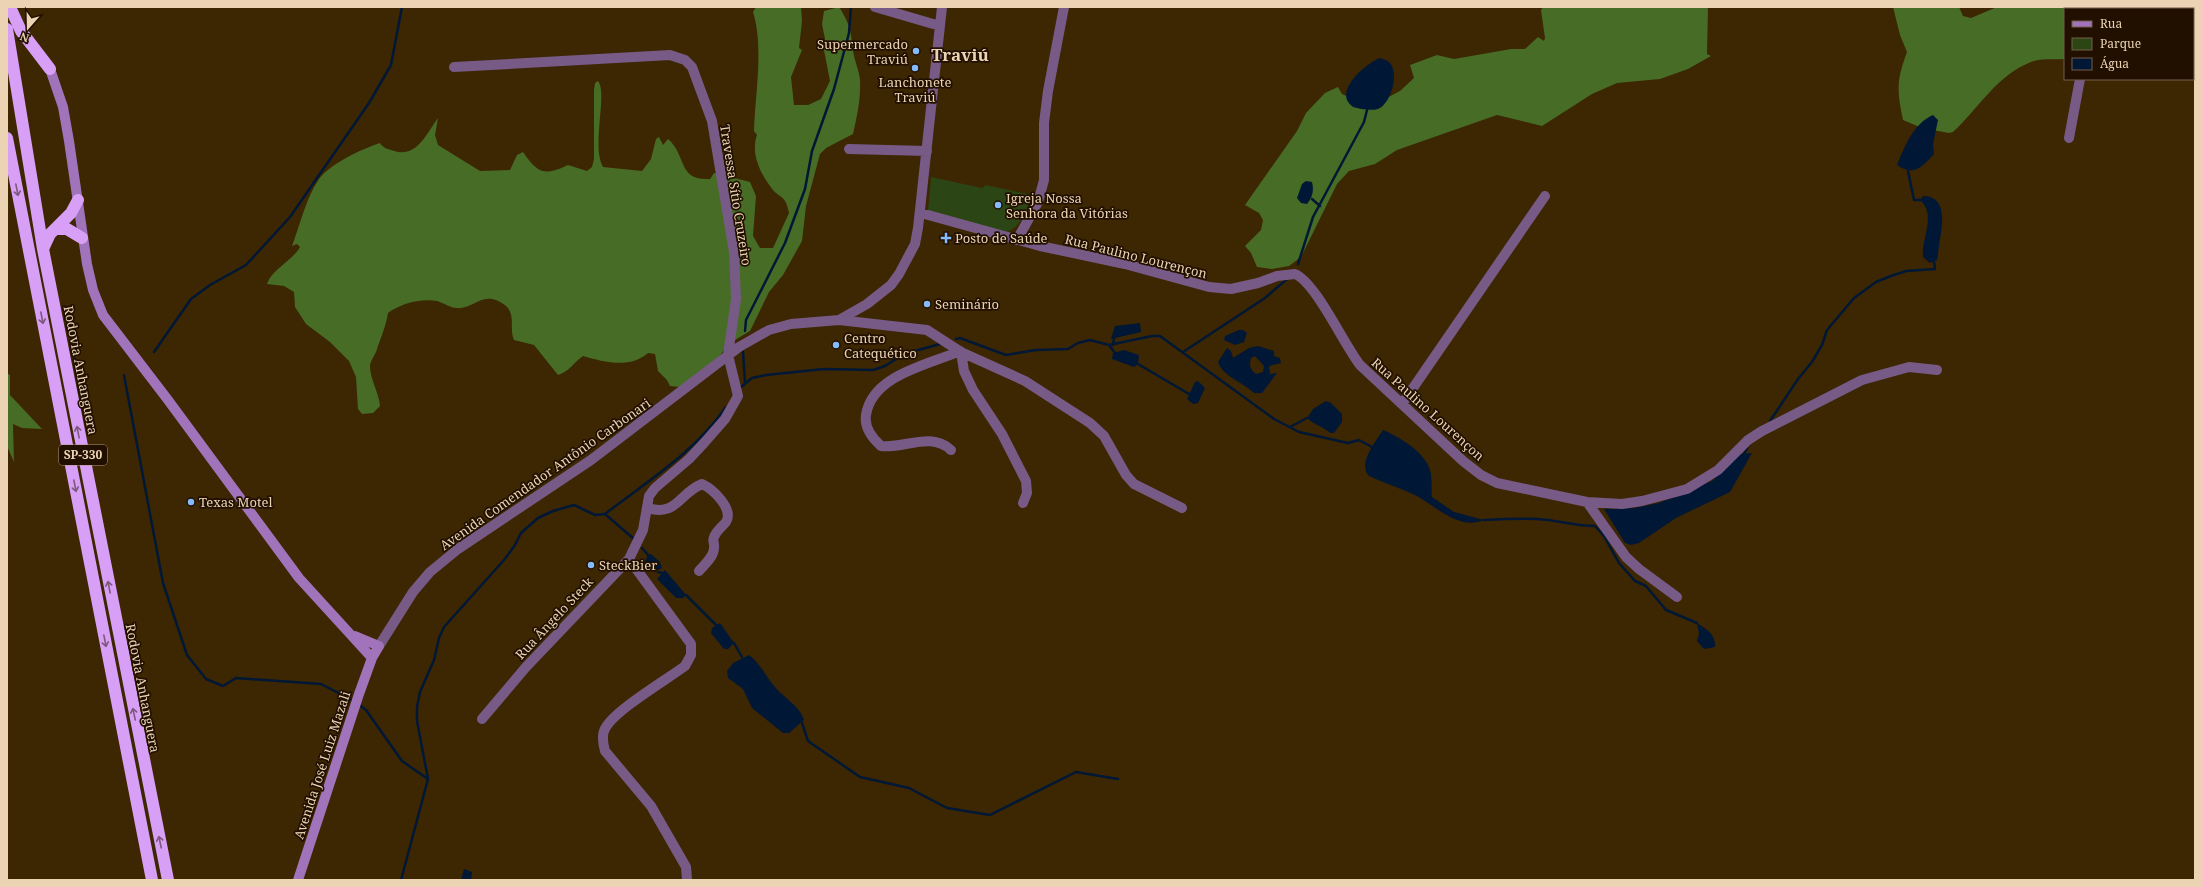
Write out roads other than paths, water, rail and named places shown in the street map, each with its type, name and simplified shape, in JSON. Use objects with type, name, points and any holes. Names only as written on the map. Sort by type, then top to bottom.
[{"type":"highway","points":[[10,7],[21,32],[50,69]]},
{"type":"highway","name":"Rodovia Anhanguera","points":[[7,29],[43,249],[168,880]]},
{"type":"highway","name":"SP-330","points":[[7,138],[152,880]]},
{"type":"highway","points":[[43,249],[50,234],[71,213],[78,200]]},
{"type":"highway","points":[[55,228],[68,229],[82,238]]},
{"type":"main road","points":[[50,69],[63,107],[78,200],[82,238],[93,290],[103,315],[168,400],[298,578],[372,658]]},
{"type":"main road","points":[[353,636],[379,646]]},
{"type":"main road","name":"Avenida Comendador Antônio Carbonari","points":[[372,658],[379,646]]},
{"type":"main road","name":"Avenida José Luiz Mazali","points":[[301,879],[350,721],[372,658]]},
{"type":"street","points":[[874,7],[940,26]]},
{"type":"street","name":"Avenida Comendador Antônio Carbonari","points":[[379,646],[413,592],[430,572],[458,549],[591,460],[728,355],[756,336],[769,330],[791,324],[839,320],[867,304],[891,285],[899,274],[915,244],[921,213],[942,7]]},
{"type":"street","points":[[1017,240],[1035,206],[1044,180],[1044,123],[1048,91],[1064,7]]},
{"type":"street","name":"Travessa Sítio Cruzeiro","points":[[454,67],[670,55],[684,60],[692,67],[712,121],[734,252],[736,299],[728,355]]},
{"type":"street","points":[[2069,138],[2080,80]]},
{"type":"street","points":[[849,149],[927,152]]},
{"type":"street","points":[[1402,404],[1545,196]]},
{"type":"street","name":"Rua Paulino Lourençon","points":[[921,213],[1017,240],[1125,264],[1220,289],[1231,289],[1258,283],[1277,276],[1295,274],[1306,280],[1348,350],[1360,364],[1447,448],[1481,475],[1497,483],[1588,502],[1622,504],[1642,501],[1687,488],[1718,470],[1748,440],[1762,431],[1862,380],[1909,367],[1937,370]]},
{"type":"street","points":[[839,320],[927,330],[960,352],[1025,381],[1090,423],[1104,436],[1126,476],[1134,484],[1182,508]]},
{"type":"street","points":[[951,450],[946,446],[932,442],[916,441],[888,447],[881,446],[868,430],[865,421],[871,398],[885,384],[925,363],[960,352]]},
{"type":"street","points":[[960,352],[964,371],[973,390],[1002,434],[1026,481],[1027,493],[1023,503]]},
{"type":"street","name":"Rua Ângelo Steck","points":[[482,719],[526,667],[629,559],[644,530],[649,496],[655,488],[689,459],[704,443],[725,419],[736,403],[738,396],[728,355]]},
{"type":"street","points":[[648,508],[657,511],[667,511],[695,487],[702,484],[709,487],[726,508],[728,515],[726,522],[716,533],[713,540],[714,548],[712,555],[699,571]]},
{"type":"street","points":[[1588,502],[1626,557],[1639,569],[1677,597]]},
{"type":"street","points":[[629,559],[682,630],[691,644],[691,654],[685,666],[616,715],[605,728],[603,742],[605,751],[651,806],[686,867],[687,880]]},
{"type":"water","points":[[1380,58],[1389,62],[1394,73],[1394,80],[1387,101],[1383,106],[1375,110],[1365,110],[1353,107],[1347,100],[1346,94],[1351,81],[1362,70]]},
{"type":"water","points":[[1933,115],[1938,120],[1933,144],[1934,154],[1926,163],[1917,169],[1903,169],[1897,165],[1910,136],[1920,124]]},
{"type":"water","points":[[1306,181],[1312,182],[1313,188],[1312,196],[1307,204],[1301,203],[1297,198],[1302,184]]},
{"type":"water","points":[[1923,196],[1932,198],[1938,203],[1942,218],[1937,260],[1930,263],[1923,257],[1928,220],[1925,206],[1920,200]]},
{"type":"water","points":[[1140,323],[1141,332],[1111,339],[1115,326]]},
{"type":"water","points":[[1239,330],[1243,330],[1247,333],[1244,342],[1235,345],[1224,340],[1225,336]]},
{"type":"water","points":[[1258,346],[1274,351],[1274,356],[1280,358],[1281,363],[1269,366],[1270,374],[1277,373],[1262,393],[1254,393],[1229,376],[1224,372],[1218,362],[1227,348],[1231,351],[1233,358],[1249,348]],"holes":[[[1255,356],[1264,366],[1263,372],[1256,374],[1250,367],[1251,358]]]},
{"type":"water","points":[[1124,350],[1139,355],[1138,364],[1134,367],[1112,359],[1113,353]]},
{"type":"water","points":[[1198,381],[1205,388],[1198,403],[1193,404],[1187,399],[1195,382]]},
{"type":"water","points":[[1326,401],[1331,403],[1342,414],[1342,422],[1334,433],[1330,433],[1307,418],[1313,409]]},
{"type":"water","points":[[1383,430],[1408,444],[1424,459],[1431,472],[1432,497],[1454,512],[1484,520],[1475,523],[1457,520],[1415,495],[1369,476],[1366,471],[1366,459],[1372,446]]},
{"type":"water","points":[[1752,453],[1730,492],[1676,518],[1639,543],[1631,545],[1625,543],[1604,509],[1634,508],[1659,503],[1712,481],[1740,454]]},
{"type":"water","points":[[651,554],[660,562],[662,568],[654,572],[644,563],[648,555]]},
{"type":"water","points":[[665,570],[686,595],[683,598],[676,598],[657,579]]},
{"type":"water","points":[[720,623],[734,643],[728,649],[724,649],[711,633],[712,628]]},
{"type":"water","points":[[1697,623],[1712,635],[1715,642],[1715,647],[1704,649],[1697,641],[1699,634]]},
{"type":"water","points":[[749,655],[757,662],[775,687],[799,710],[802,715],[804,720],[789,733],[783,733],[752,708],[743,689],[728,678],[727,671],[733,663]]},
{"type":"water","points":[[464,869],[472,872],[471,880],[461,880]]},
{"type":"waterway","points":[[154,352],[191,299],[210,285],[246,265],[290,217],[369,103],[391,65],[402,7]]},
{"type":"waterway","points":[[745,331],[746,320],[785,243],[805,189],[812,151],[834,89],[849,33],[851,7]]},
{"type":"waterway","points":[[1298,264],[1313,217],[1364,122],[1367,110]]},
{"type":"waterway","points":[[1908,171],[1914,200],[1920,200]]},
{"type":"waterway","points":[[1312,199],[1320,206]]},
{"type":"waterway","points":[[1770,421],[1798,379],[1812,362],[1822,345],[1827,330],[1854,298],[1876,282],[1891,276],[1906,271],[1935,269],[1934,262]]},
{"type":"waterway","points":[[1183,352],[1265,298],[1287,279]]},
{"type":"waterway","points":[[956,339],[960,338],[1006,355],[1036,350],[1068,349],[1078,343],[1090,340],[1109,345],[1152,336],[1160,336],[1274,419],[1299,432],[1348,443],[1359,440],[1372,447]]},
{"type":"waterway","points":[[1113,345],[1114,338]]},
{"type":"waterway","points":[[741,387],[752,378],[766,375],[824,369],[873,370],[885,366],[904,354],[940,344]]},
{"type":"waterway","points":[[1109,345],[1115,353]]},
{"type":"waterway","points":[[743,352],[745,382]]},
{"type":"waterway","points":[[1138,364],[1189,394]]},
{"type":"waterway","points":[[124,375],[163,583],[187,655],[206,679],[223,686],[236,678],[321,684],[354,701]]},
{"type":"waterway","points":[[401,880],[428,779],[417,721],[417,707],[420,692],[434,660],[439,638],[444,627],[504,560],[515,545],[521,533],[538,518],[553,511],[574,505],[595,515],[605,514],[685,452],[700,438],[726,407]]},
{"type":"waterway","points":[[1290,427],[1307,418]]},
{"type":"waterway","points":[[1743,456],[1749,444]]},
{"type":"waterway","points":[[605,514],[635,540]]},
{"type":"waterway","points":[[1484,520],[1537,519],[1595,526],[1604,536],[1619,563],[1635,581],[1646,586],[1666,610],[1697,623]]},
{"type":"waterway","points":[[642,548],[648,555]]},
{"type":"waterway","points":[[658,572],[662,573]]},
{"type":"waterway","points":[[686,595],[717,626]]},
{"type":"waterway","points":[[734,643],[742,657]]},
{"type":"waterway","points":[[358,704],[366,710],[402,761],[428,779]]},
{"type":"waterway","points":[[802,723],[808,741],[860,777],[909,788],[947,808],[990,815],[1076,772],[1118,779]]},
{"type":"place","name":"Supermercado Traviú","points":[[916,51]]},
{"type":"place","name":"Lanchonete Traviú","points":[[915,68]]},
{"type":"place","name":"Igreja Nossa Senhora da Vitórias","points":[[998,205]]},
{"type":"place","name":"Posto de Saúde","points":[[946,238]]},
{"type":"place","name":"Seminário","points":[[927,304]]},
{"type":"place","name":"Centro Catequético","points":[[836,345]]},
{"type":"place","name":"Texas Motel","points":[[191,502]]},
{"type":"place","name":"SteckBier","points":[[591,565]]},
{"type":"district","name":"Traviú","points":[[960,55]]}]
